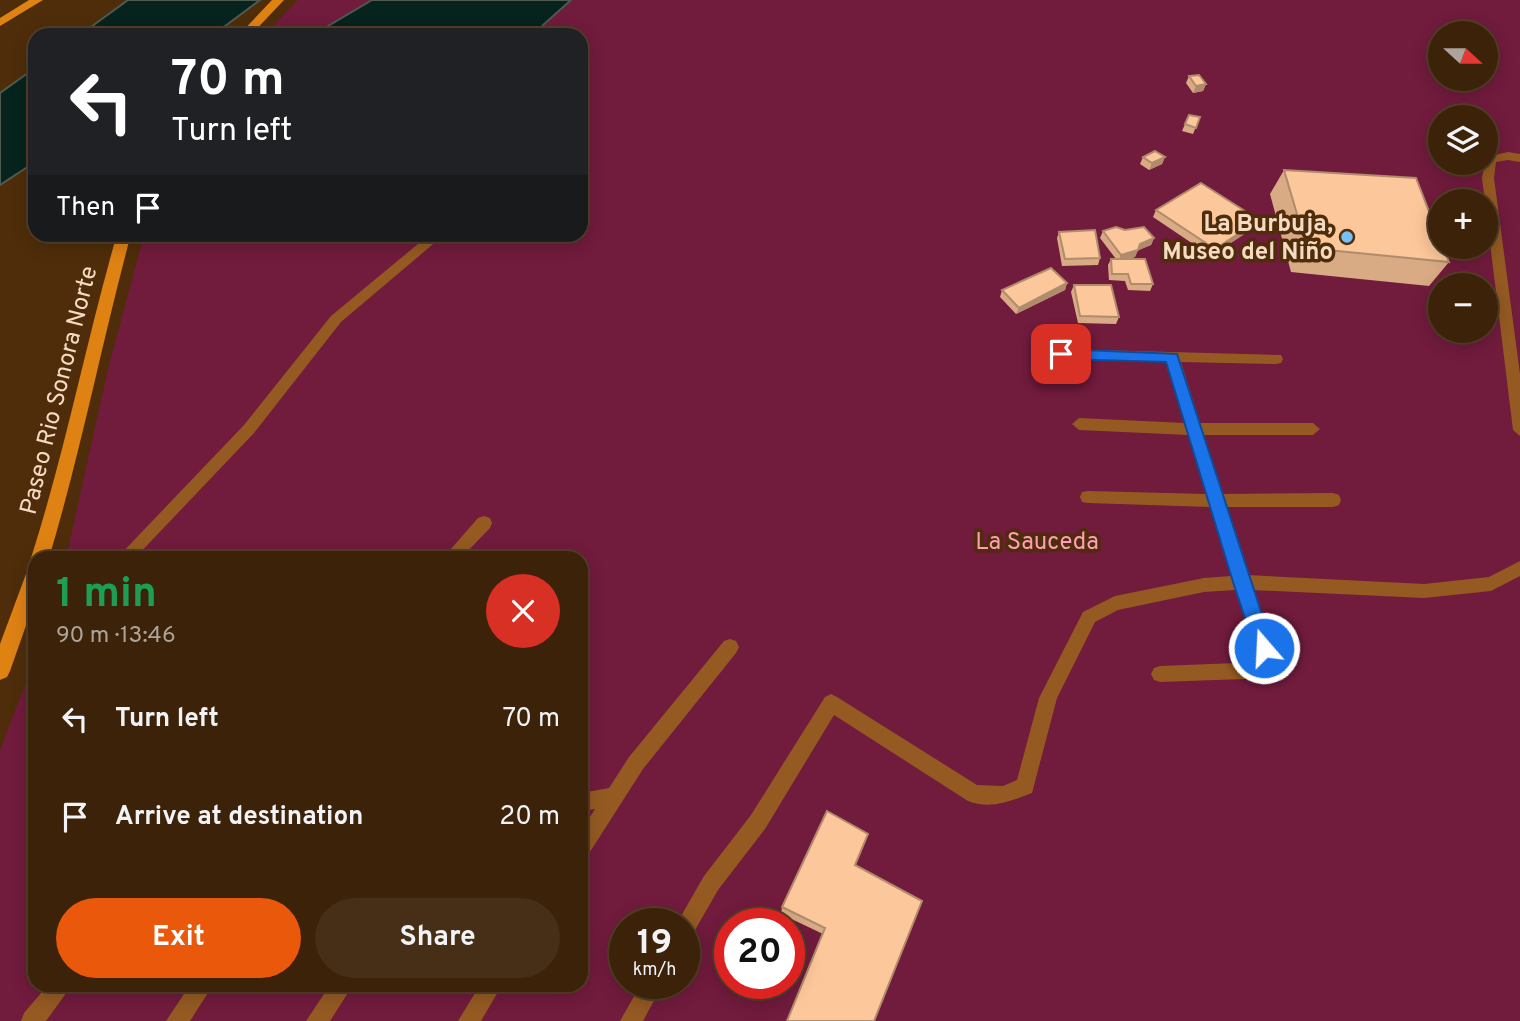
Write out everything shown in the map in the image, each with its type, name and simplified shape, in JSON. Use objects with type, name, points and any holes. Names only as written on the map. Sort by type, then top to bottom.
[{"type":"main road","points":[[0,23],[37,0]]},
{"type":"main road","points":[[252,28],[278,0]]},
{"type":"main road","name":"Paseo Rio Sonora Norte","points":[[42,551],[62,487],[98,327],[122,242]]},
{"type":"main road","points":[[0,671],[28,593]]},
{"type":"lane","points":[[1520,158],[1508,156],[1490,160],[1488,178],[1520,430]]},
{"type":"lane","points":[[132,551],[249,429],[336,319],[429,242]]},
{"type":"lane","points":[[1061,354],[1276,359]]},
{"type":"lane","points":[[1160,674],[1272,670],[1241,582],[1172,357]]},
{"type":"lane","points":[[1079,424],[1194,429],[1312,429]]},
{"type":"lane","points":[[1088,497],[1216,501],[1333,500]]},
{"type":"lane","points":[[458,551],[484,523]]},
{"type":"lane","points":[[697,908],[711,883],[758,822],[831,703],[975,794],[1003,795],[1025,786],[1048,698],[1088,617],[1115,603],[1204,584],[1241,582],[1424,591],[1492,584],[1520,568]]},
{"type":"lane","points":[[588,837],[636,763],[730,647]]},
{"type":"lane","points":[[588,801],[615,796]]},
{"type":"lane","points":[[32,1021],[56,992]]},
{"type":"lane","points":[[177,1021],[197,992]]},
{"type":"lane","points":[[317,1021],[338,992]]},
{"type":"lane","points":[[469,1021],[488,992]]},
{"type":"lane","points":[[631,1021],[644,999]]},
{"type":"green space","name":"La Sauceda","points":[[298,0],[1520,0],[1520,1021],[0,1021],[0,750],[28,677],[28,992],[588,992],[588,551],[68,551],[108,369],[142,242],[588,242],[588,28],[271,28]]},
{"type":"water","points":[[128,0],[260,0],[222,28],[90,28]]},
{"type":"water","points":[[372,0],[571,0],[542,28],[325,28]]},
{"type":"water","points":[[28,73],[28,167],[0,185],[0,93]]},
{"type":"building","points":[[1199,75],[1206,84],[1196,86],[1189,76]]},
{"type":"building","points":[[1189,115],[1200,117],[1196,128],[1185,124]]},
{"type":"building","points":[[1155,151],[1165,157],[1152,163],[1143,157]]},
{"type":"building","points":[[1284,170],[1416,178],[1428,209],[1428,259],[1448,259],[1449,262],[1307,248]]},
{"type":"building","points":[[1201,183],[1259,220],[1215,249],[1156,210]]},
{"type":"building","points":[[1116,227],[1125,230],[1144,227],[1154,238],[1140,244],[1138,250],[1121,255],[1103,231]]},
{"type":"building","points":[[1095,230],[1100,258],[1065,259],[1059,232]]},
{"type":"building","points":[[1111,259],[1145,259],[1153,284],[1131,284],[1128,274],[1112,274]]},
{"type":"building","points":[[1051,268],[1067,283],[1019,308],[1002,290]]},
{"type":"building","points":[[1074,285],[1111,285],[1119,317],[1080,316]]},
{"type":"building","points":[[827,811],[868,834],[855,865],[922,901],[874,1021],[787,1021],[796,999],[805,999],[805,977],[825,928],[805,918],[805,908],[782,907]]},
{"type":"place","name":"La Burbuja, Museo del Niño","points":[[1347,237]]},
{"type":"route","points":[[1061,354],[1172,357],[1264,648]]}]
